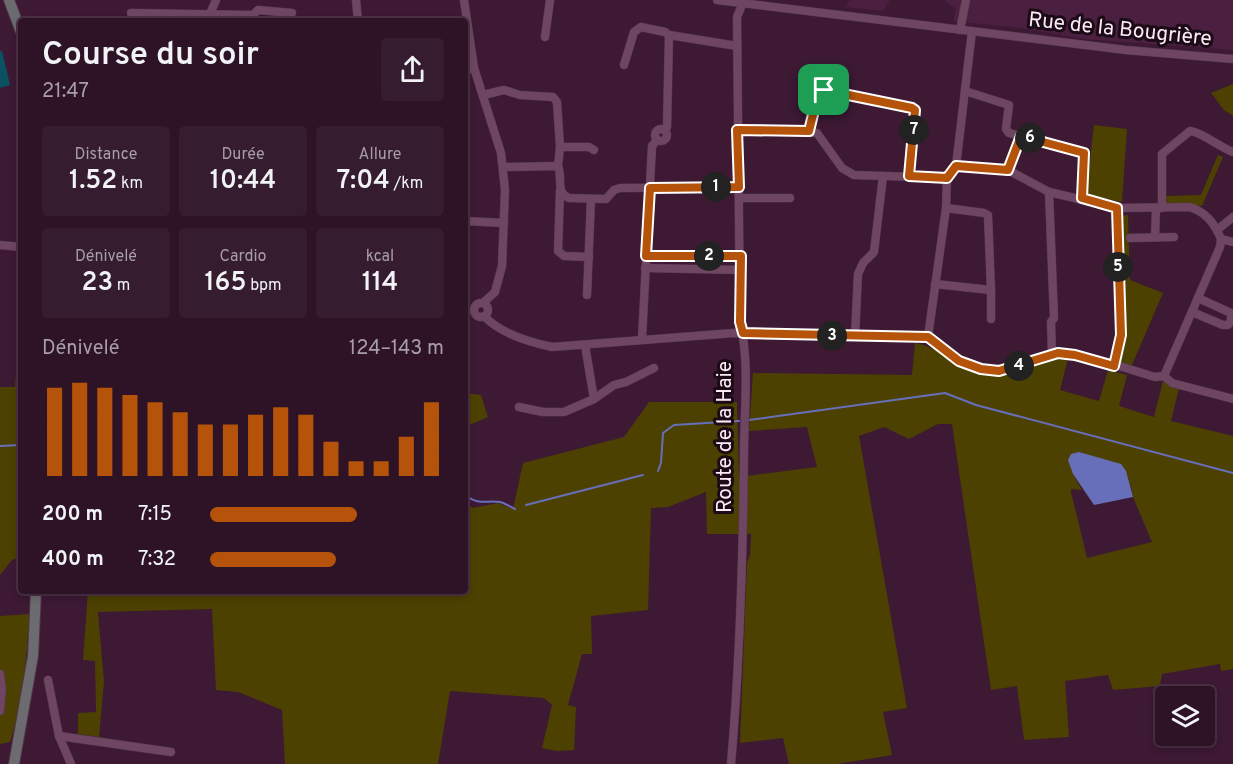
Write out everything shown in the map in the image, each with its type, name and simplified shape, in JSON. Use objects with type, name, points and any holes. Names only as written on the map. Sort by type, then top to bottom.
[{"type":"street","points":[[9,0],[18,24]]},
{"type":"street","points":[[208,18],[216,0]]},
{"type":"street","points":[[356,0],[358,18]]},
{"type":"street","points":[[464,0],[467,18]]},
{"type":"street","points":[[545,37],[550,0]]},
{"type":"street","name":"Rue de la Bougrière","points":[[717,0],[1126,50],[1233,59]]},
{"type":"street","points":[[960,30],[966,0]]},
{"type":"street","name":"Route de la Haie","points":[[731,764],[737,695],[744,430],[737,130],[737,13],[743,2]]},
{"type":"street","points":[[131,13],[208,18],[253,18],[258,10],[292,13]]},
{"type":"street","points":[[271,18],[273,11]]},
{"type":"street","points":[[468,27],[474,68],[494,125],[503,167],[504,223],[499,282],[492,296],[483,303],[477,304],[474,310]]},
{"type":"street","points":[[624,65],[637,28],[737,46]]},
{"type":"street","points":[[928,337],[946,208],[947,178],[956,166],[972,32]]},
{"type":"street","points":[[642,339],[652,146],[657,140],[665,139],[667,136],[664,130],[667,127],[669,35]]},
{"type":"street","points":[[468,69],[474,68]]},
{"type":"street","points":[[483,95],[504,90],[520,95],[553,97],[557,102],[560,147],[558,251],[564,256],[589,257]]},
{"type":"street","points":[[809,131],[818,94],[824,90],[912,108],[916,114],[909,176]]},
{"type":"street","points":[[965,91],[1009,105],[1006,129],[1009,133],[1084,153],[1082,198]]},
{"type":"street","points":[[737,130],[809,131],[821,136],[842,168],[848,173],[947,178]]},
{"type":"street","points":[[1155,237],[1162,154],[1190,131],[1199,132],[1233,152]]},
{"type":"street","points":[[1008,170],[1021,136]]},
{"type":"street","points":[[560,147],[589,147],[594,150]]},
{"type":"street","points":[[503,167],[558,166]]},
{"type":"street","points":[[956,166],[1008,170],[1049,192],[1117,208],[1189,207],[1197,209],[1217,230],[1221,239],[1164,376]]},
{"type":"street","points":[[855,336],[858,273],[874,252],[883,176]]},
{"type":"street","points":[[560,191],[568,198],[606,199],[614,190],[620,188],[739,187]]},
{"type":"street","points":[[1049,192],[1054,318],[1051,322],[1053,354]]},
{"type":"street","points":[[740,198],[790,198]]},
{"type":"street","points":[[587,295],[591,199]]},
{"type":"street","points":[[946,208],[988,215],[991,319]]},
{"type":"street","points":[[1114,366],[1121,335],[1117,208]]},
{"type":"street","points":[[1217,230],[1233,217]]},
{"type":"street","points":[[468,221],[504,223]]},
{"type":"street","points":[[1130,238],[1174,237]]},
{"type":"street","points":[[1221,239],[1233,242]]},
{"type":"street","points":[[0,245],[18,247]]},
{"type":"street","points":[[646,256],[741,256]]},
{"type":"street","points":[[645,268],[741,270]]},
{"type":"street","points":[[935,284],[991,290]]},
{"type":"street","points":[[1192,312],[1223,325],[1228,325],[1231,321],[1231,313],[1198,298]]},
{"type":"street","points":[[483,303],[488,308],[484,316]]},
{"type":"street","points":[[468,310],[474,310]]},
{"type":"street","points":[[474,310],[478,316],[484,316],[494,326],[535,343],[552,347],[743,333],[928,337],[959,361],[981,369],[999,371],[1053,354],[1075,355],[1155,377],[1164,376],[1172,383],[1233,399]]},
{"type":"street","points":[[585,345],[594,399]]},
{"type":"street","points":[[519,407],[543,412],[564,412],[594,399],[614,385],[626,382],[654,368]]},
{"type":"street","points":[[14,764],[33,656],[36,594]]},
{"type":"street","points":[[0,674],[2,689],[0,711]]},
{"type":"street","points":[[48,680],[59,736],[71,764]]},
{"type":"street","points":[[59,736],[171,752]]},
{"type":"shaded area","points":[[849,0],[890,0],[883,11],[845,7]]},
{"type":"shaded area","points":[[944,0],[1233,0],[1233,50],[1084,39],[1021,28],[953,21],[956,9]]},
{"type":"shaded area","points":[[1233,84],[1233,116],[1224,110],[1211,93]]},
{"type":"shaded area","points":[[1094,125],[1127,129],[1122,202],[1086,195]]},
{"type":"shaded area","points":[[1218,155],[1223,157],[1202,206],[1166,205],[1165,196],[1201,195]]},
{"type":"shaded area","points":[[1128,215],[1130,280],[1163,293],[1131,367],[1120,364],[1119,361],[1125,338],[1121,216]]},
{"type":"shaded area","points":[[915,343],[984,372],[1006,372],[1050,360],[1068,358],[1060,390],[1099,401],[1108,370],[1127,375],[1119,406],[1154,417],[1163,381],[1179,388],[1171,421],[1233,436],[1233,669],[1221,671],[1220,664],[1162,674],[1160,686],[1113,690],[1108,675],[1065,681],[1069,737],[1024,740],[1017,686],[991,690],[952,424],[938,424],[909,439],[884,427],[859,436],[907,708],[883,712],[892,755],[837,764],[789,764],[783,738],[740,743],[747,563],[750,555],[751,534],[707,534],[706,492],[668,507],[651,508],[648,610],[591,616],[592,654],[582,654],[568,705],[576,707],[574,750],[557,751],[542,748],[552,705],[544,698],[450,691],[438,764],[285,764],[282,710],[238,692],[216,690],[212,609],[98,612],[104,682],[99,737],[78,734],[78,713],[96,712],[95,661],[83,660],[88,594],[468,594],[468,504],[473,508],[498,503],[513,509],[523,463],[624,437],[649,402],[737,402],[739,477],[817,467],[807,427],[749,431],[753,373],[912,375]],"holes":[[[1079,452],[1102,461],[1114,462],[1131,487],[1152,542],[1087,558],[1071,492],[1071,489],[1082,490],[1073,474]]]},
{"type":"shaded area","points":[[18,350],[18,558],[12,560],[0,575],[0,387],[15,387]]},
{"type":"shaded area","points":[[468,393],[481,395],[488,417],[468,426]]},
{"type":"shaded area","points":[[30,614],[24,678],[15,726],[10,742],[0,744],[0,616]]},
{"type":"water","points":[[1079,452],[1121,464],[1126,471],[1133,497],[1094,505],[1073,474],[1068,460],[1071,454]]},
{"type":"building","points":[[0,51],[2,51],[10,85],[0,88]]},
{"type":"waterway","points":[[749,420],[945,393],[976,405],[1233,473]]},
{"type":"waterway","points":[[658,471],[661,463],[663,433],[674,425],[739,421]]},
{"type":"waterway","points":[[0,446],[18,445]]},
{"type":"waterway","points":[[526,505],[643,475]]},
{"type":"waterway","points":[[468,497],[479,502],[502,503],[515,509]]},
{"type":"route","points":[[824,90],[915,110],[909,176],[947,178],[956,166],[1008,170],[1021,136],[1084,153],[1082,198],[1117,208],[1121,342],[1114,366],[1075,355],[1058,353],[999,371],[981,369],[959,361],[928,337],[743,333],[740,322],[741,256],[646,256],[650,188],[656,186],[739,187],[737,130],[809,131],[818,94],[824,90]]}]
